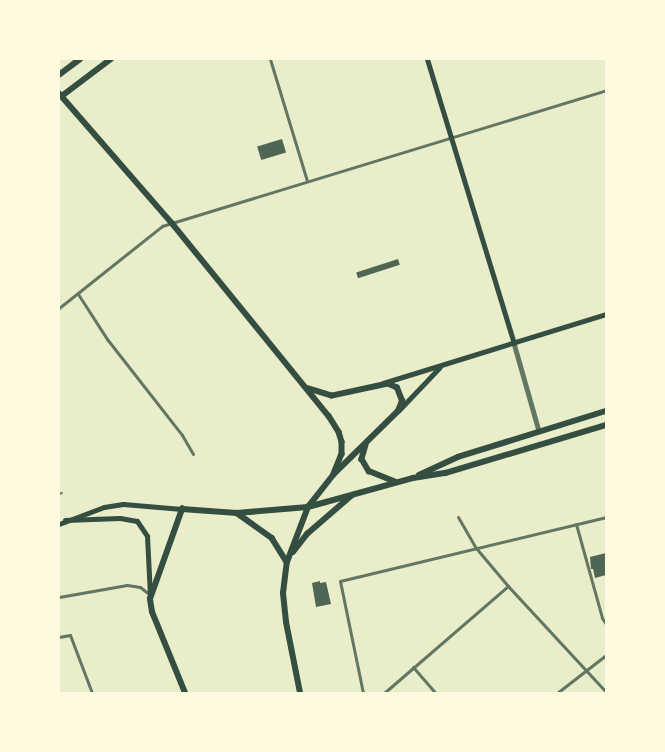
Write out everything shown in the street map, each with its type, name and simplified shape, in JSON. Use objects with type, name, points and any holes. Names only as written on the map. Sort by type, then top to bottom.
[{"type":"main road","points":[[59,75],[80,59]]},
{"type":"main road","points":[[110,59],[60,96],[172,223],[329,416],[341,437],[342,454],[334,474]]},
{"type":"main road","points":[[427,59],[514,343]]},
{"type":"main road","points":[[308,388],[321,395],[332,396],[357,392],[606,314]]},
{"type":"main road","points":[[300,693],[286,622],[283,593],[287,562],[308,507],[334,474],[442,365]]},
{"type":"main road","points":[[378,385],[392,385],[397,388],[402,401],[398,411]]},
{"type":"main road","points":[[414,478],[458,457],[606,411]]},
{"type":"main road","points":[[59,524],[65,520],[104,507],[122,504],[237,513],[308,507],[396,482],[446,473],[606,426]]},
{"type":"main road","points":[[369,438],[363,451],[364,465],[376,476],[396,482]]},
{"type":"main road","points":[[287,562],[307,534],[354,494]]},
{"type":"main road","points":[[150,594],[182,509]]},
{"type":"main road","points":[[237,513],[272,538],[287,562]]},
{"type":"main road","points":[[65,520],[120,518],[137,521],[147,536],[152,612],[185,693]]},
{"type":"street","points":[[270,59],[307,181]]},
{"type":"street","points":[[59,308],[162,226],[606,90]]},
{"type":"street","points":[[78,294],[107,339],[182,435],[193,454]]},
{"type":"street","points":[[514,343],[539,431]]},
{"type":"street","points":[[458,517],[476,548],[508,586],[606,692]]},
{"type":"street","points":[[362,693],[340,582],[606,517]]},
{"type":"street","points":[[576,524],[602,618],[606,624]]},
{"type":"street","points":[[59,597],[127,585],[140,587],[150,594]]},
{"type":"street","points":[[384,693],[508,586]]},
{"type":"street","points":[[59,637],[70,635],[92,693]]},
{"type":"street","points":[[557,693],[606,655]]},
{"type":"street","points":[[413,668],[436,693]]},
{"type":"building","points":[[282,139],[286,152],[261,160],[257,147]]},
{"type":"building","points":[[398,259],[400,265],[358,278],[356,273]]},
{"type":"building","points":[[606,553],[606,575],[595,578],[593,569],[591,569],[590,557]]},
{"type":"building","points":[[320,581],[320,583],[326,582],[331,604],[316,607],[312,583]]}]
